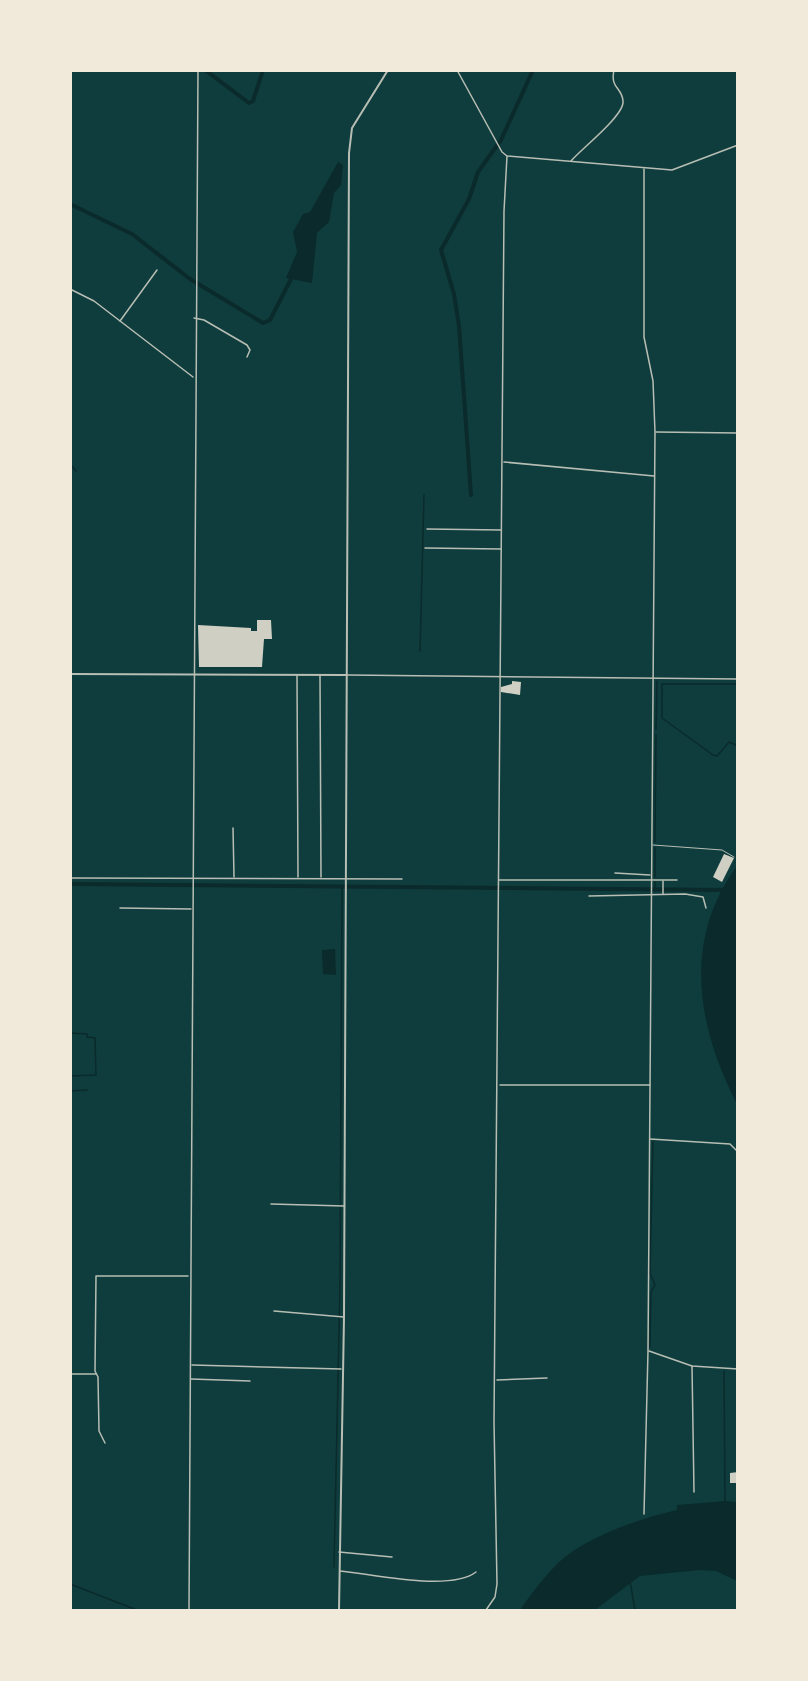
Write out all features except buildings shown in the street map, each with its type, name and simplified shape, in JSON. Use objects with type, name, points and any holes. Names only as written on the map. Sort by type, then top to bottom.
[{"type":"street","points":[[189,1611],[194,318],[198,283],[195,260],[198,70]]},
{"type":"street","points":[[339,1611],[344,1317],[341,1206],[347,884],[349,153],[352,128],[388,70]]},
{"type":"street","points":[[457,70],[499,148],[507,156],[672,170],[738,145]]},
{"type":"street","points":[[570,162],[621,110],[623,99],[613,82],[614,70]]},
{"type":"street","points":[[486,1611],[495,1597],[497,1584],[495,1366],[499,1085],[498,880],[504,211],[507,156]]},
{"type":"street","points":[[644,169],[644,337],[652,381],[655,432],[648,1351],[644,1514]]},
{"type":"street","points":[[120,321],[157,270]]},
{"type":"street","points":[[70,289],[94,301],[194,377]]},
{"type":"street","points":[[194,318],[204,320],[247,345],[250,350],[247,357]]},
{"type":"street","points":[[655,432],[738,433]]},
{"type":"street","points":[[503,462],[654,476]]},
{"type":"street","points":[[427,529],[502,530]]},
{"type":"street","points":[[425,548],[502,549]]},
{"type":"street","points":[[70,674],[738,679]]},
{"type":"street","points":[[297,675],[298,878]]},
{"type":"street","points":[[320,675],[321,878]]},
{"type":"street","points":[[233,828],[234,878]]},
{"type":"street","points":[[615,873],[651,875]]},
{"type":"street","points":[[70,878],[347,877],[402,879]]},
{"type":"street","points":[[663,879],[663,893]]},
{"type":"street","points":[[498,880],[677,880]]},
{"type":"street","points":[[589,896],[663,893],[702,896],[706,908]]},
{"type":"street","points":[[120,908],[192,909]]},
{"type":"street","points":[[499,1085],[650,1085]]},
{"type":"street","points":[[650,1139],[729,1144],[738,1152]]},
{"type":"street","points":[[271,1204],[341,1206]]},
{"type":"street","points":[[105,1443],[99,1431],[96,1374],[96,1276],[190,1276]]},
{"type":"street","points":[[274,1311],[344,1317]]},
{"type":"street","points":[[648,1351],[692,1366],[738,1369]]},
{"type":"street","points":[[191,1365],[342,1369]]},
{"type":"street","points":[[692,1366],[694,1492]]},
{"type":"street","points":[[70,1374],[96,1374]]},
{"type":"street","points":[[495,1381],[547,1378]]},
{"type":"street","points":[[191,1379],[250,1381]]},
{"type":"street","points":[[339,1552],[393,1557]]},
{"type":"street","points":[[339,1571],[413,1581],[460,1580],[477,1572]]},
{"type":"lane","points":[[651,845],[722,850],[734,857]]},
{"type":"water","points":[[338,162],[343,165],[341,185],[334,193],[329,222],[317,233],[312,283],[286,278],[297,252],[293,232],[303,214],[310,212]]},
{"type":"water","points":[[737,866],[737,1104],[712,1045],[701,984],[702,954],[708,924],[720,894]]},
{"type":"water","points":[[335,949],[336,975],[323,974],[322,950]]},
{"type":"water","points":[[737,1502],[737,1581],[716,1571],[700,1570],[640,1576],[595,1610],[520,1610],[558,1563],[598,1537],[631,1523],[677,1510],[677,1505]]},
{"type":"waterway","points":[[205,70],[249,103],[253,101],[263,70]]},
{"type":"waterway","points":[[471,495],[459,326],[454,294],[441,250],[469,199],[478,172],[501,140],[533,70]]},
{"type":"waterway","points":[[70,204],[132,234],[190,279],[263,323],[270,320],[291,279]]},
{"type":"waterway","points":[[70,464],[76,471]]},
{"type":"waterway","points":[[420,651],[424,495]]},
{"type":"waterway","points":[[656,729],[657,681]]},
{"type":"waterway","points":[[738,684],[662,684],[662,718],[713,755],[717,756],[729,742],[736,745],[738,740]]},
{"type":"waterway","points":[[655,842],[656,735]]},
{"type":"waterway","points":[[655,848],[655,877]]},
{"type":"waterway","points":[[655,882],[655,889]]},
{"type":"waterway","points":[[70,884],[727,890]]},
{"type":"waterway","points":[[334,1567],[340,1282],[342,887]]},
{"type":"waterway","points":[[70,1033],[87,1034],[87,1037],[95,1038],[96,1075],[70,1076]]},
{"type":"waterway","points":[[70,1091],[87,1090]]},
{"type":"waterway","points":[[650,1347],[651,1292],[655,1285],[650,1273],[653,1142]]},
{"type":"waterway","points":[[724,1371],[725,1502]]},
{"type":"waterway","points":[[630,1581],[635,1610]]},
{"type":"waterway","points":[[70,1584],[137,1610]]}]
